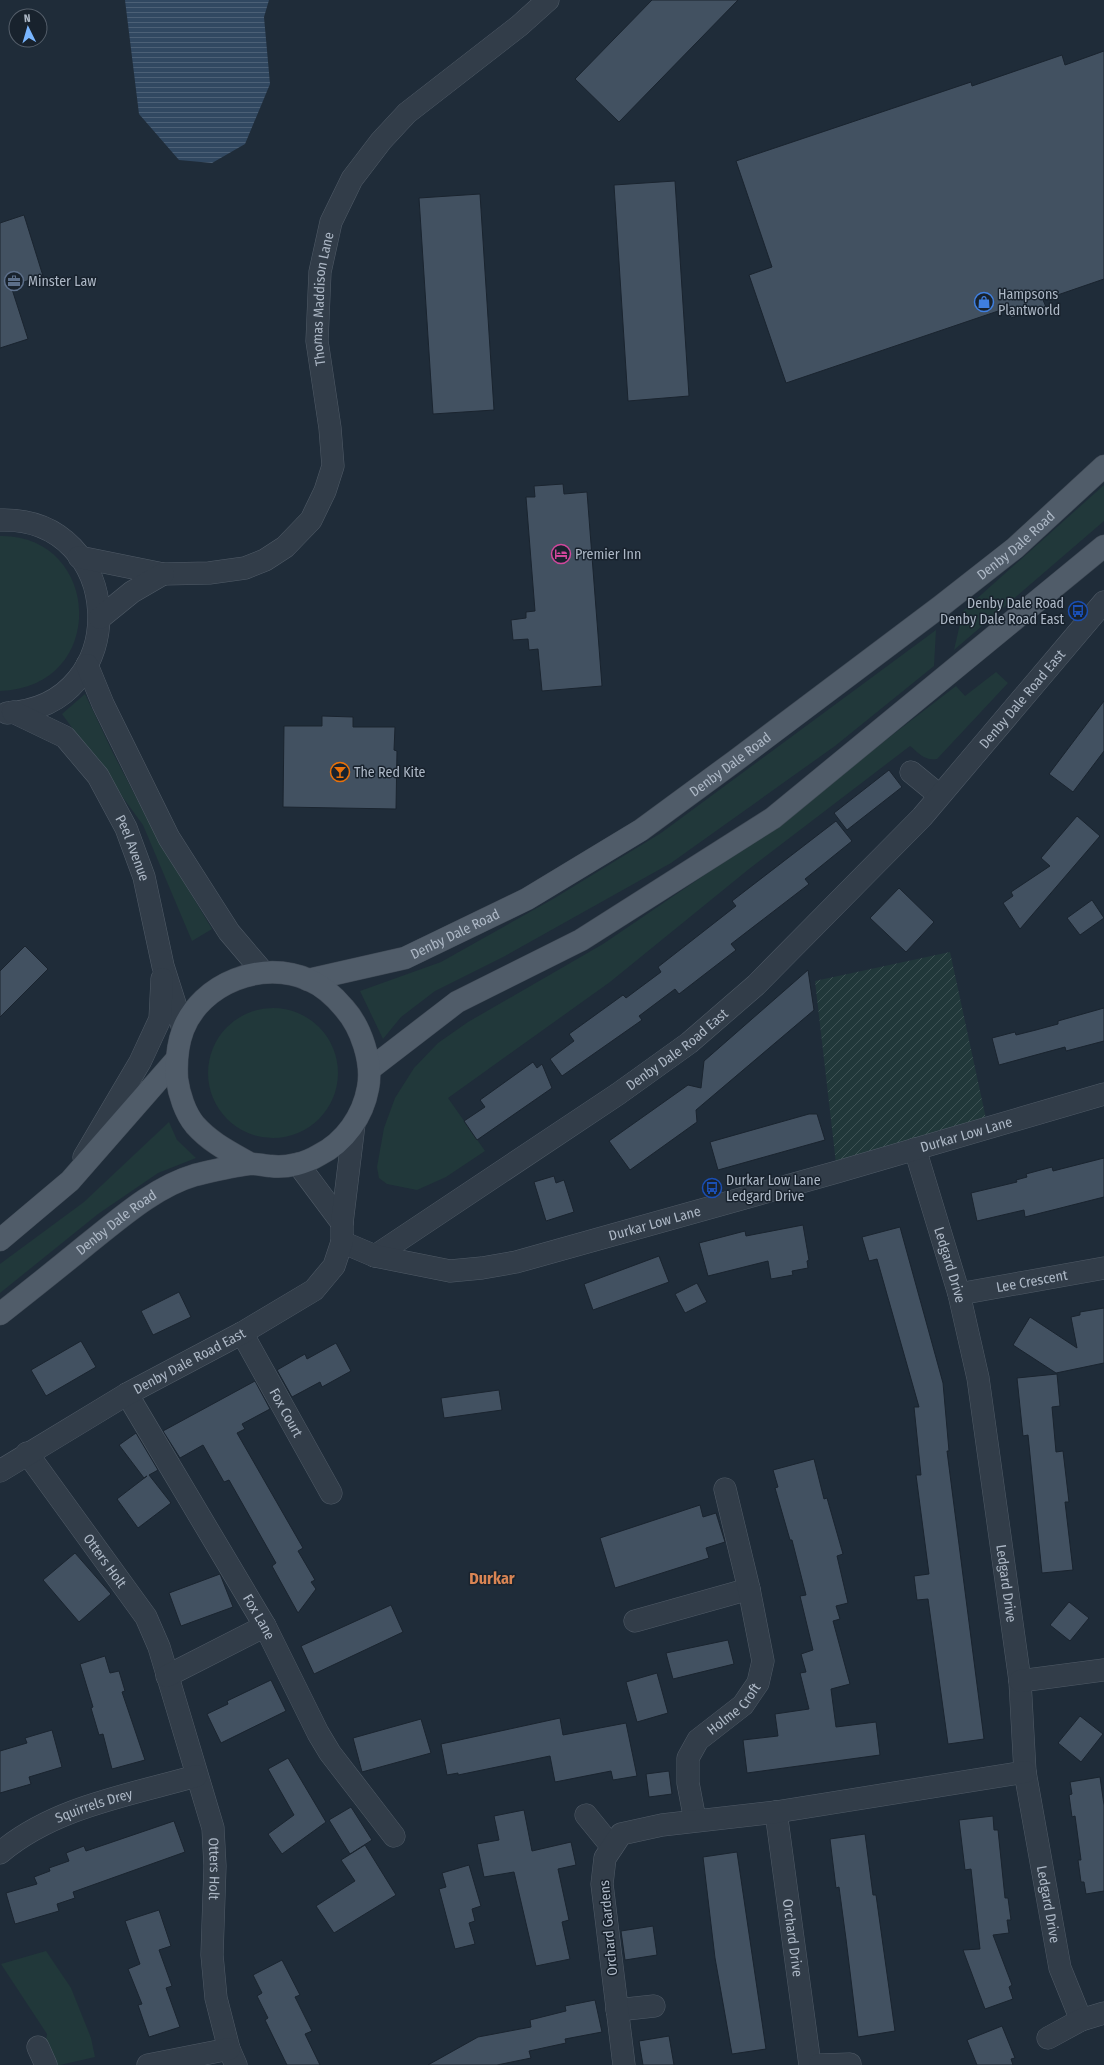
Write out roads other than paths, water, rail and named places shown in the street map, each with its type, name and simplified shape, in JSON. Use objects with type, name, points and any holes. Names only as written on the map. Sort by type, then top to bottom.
[{"type":"main road","name":"Denby Dale Road","points":[[308,980],[405,958],[527,899],[641,830],[735,762],[1015,548],[1104,466]]},
{"type":"main road","points":[[370,1069],[456,1002],[581,940],[773,818],[1095,555],[1104,546]]},
{"type":"main road","name":"Denby Dale Road","points":[[0,1314],[114,1223],[168,1186],[194,1176],[251,1164],[274,1167],[298,1164],[320,1155],[339,1142],[354,1124],[365,1103],[370,1069],[362,1038],[350,1014],[331,994],[308,980],[286,973],[263,972],[238,978],[216,989],[197,1007],[183,1029],[175,1061],[179,1094],[194,1123],[217,1146],[251,1164]]},
{"type":"main road","name":"Denby Dale Road","points":[[0,1240],[70,1181],[175,1061]]},
{"type":"street","name":"Thomas Maddison Lane","points":[[80,557],[163,574],[209,573],[245,568],[264,560],[285,547],[311,520],[325,491],[333,466],[330,428],[318,341],[320,272],[331,222],[352,179],[381,141],[407,113],[470,65],[548,0]]},
{"type":"street","points":[[0,520],[26,522],[41,527],[69,545],[89,570],[99,601],[100,618],[96,643],[87,665],[78,678],[56,698],[28,710],[6,713]]},
{"type":"street","name":"Thomas Maddison Lane","points":[[100,618],[132,592],[163,574]]},
{"type":"street","name":"Denby Dale Road East","points":[[375,1256],[618,1094],[689,1043],[756,985],[922,817],[939,794],[1104,602]]},
{"type":"street","points":[[87,665],[103,704],[169,838],[229,932],[263,972]]},
{"type":"street","name":"Peel Avenue","points":[[6,713],[65,737],[98,776],[126,828],[144,877],[163,966],[183,1029]]},
{"type":"street","points":[[911,772],[939,794]]},
{"type":"street","points":[[70,1181],[140,1062],[160,1019],[163,966]]},
{"type":"street","name":"Durkar Low Lane","points":[[342,1233],[375,1256],[450,1271],[482,1268],[516,1262],[1104,1094]]},
{"type":"street","name":"Denby Dale Road East","points":[[0,1471],[127,1394],[242,1333],[314,1290],[334,1266],[342,1233],[354,1124]]},
{"type":"street","name":"Ledgard Drive","points":[[915,1149],[959,1294],[978,1378],[1020,1681],[1025,1772],[1060,1968],[1082,2020]]},
{"type":"street","points":[[298,1164],[342,1233]]},
{"type":"street","name":"Lee Crescent","points":[[959,1294],[1104,1268]]},
{"type":"street","name":"Fox Court","points":[[242,1333],[331,1493]]},
{"type":"street","name":"Fox Lane","points":[[127,1394],[265,1626],[318,1733],[330,1753],[394,1836]]},
{"type":"street","name":"Otters Holt","points":[[27,1454],[146,1617],[159,1647],[166,1676],[212,1828],[215,1866],[212,1955],[216,1998],[233,2057]]},
{"type":"street","name":"Holme Croft","points":[[695,1820],[688,1783],[688,1758],[698,1740],[743,1705],[758,1683],[763,1661],[749,1589],[725,1489]]},
{"type":"street","points":[[635,1621],[749,1589]]},
{"type":"street","points":[[166,1676],[265,1626]]},
{"type":"street","points":[[1020,1681],[1104,1670]]},
{"type":"street","points":[[695,1820],[776,1812],[1025,1772]]},
{"type":"street","name":"Squirrels Drey","points":[[0,1853],[18,1838],[45,1823],[90,1806],[196,1776]]},
{"type":"street","name":"Orchard Drive","points":[[776,1812],[810,2065]]},
{"type":"street","points":[[586,1815],[612,1847]]},
{"type":"street","name":"Orchard Gardens","points":[[624,2065],[602,1884],[605,1858],[621,1834],[662,1825],[695,1820]]},
{"type":"street","points":[[617,2010],[654,2006]]},
{"type":"street","points":[[1048,2038],[1082,2020],[1104,2013]]},
{"type":"street","points":[[148,2065],[233,2057]]},
{"type":"street","points":[[820,2065],[850,2064]]},
{"type":"water","points":[[125,0],[269,0],[264,17],[270,84],[245,144],[212,163],[179,160],[139,114]]},
{"type":"place","name":"Minster Law","points":[[14,281]]},
{"type":"place","name":"Hampsons Plantworld","points":[[984,302]]},
{"type":"place","name":"Premier Inn","points":[[561,554]]},
{"type":"place","name":"Denby Dale Road Denby Dale Road East","points":[[1078,611]]},
{"type":"place","name":"The Red Kite","points":[[340,772]]},
{"type":"place","name":"Durkar Low Lane Ledgard Drive","points":[[712,1188]]},
{"type":"district","name":"Durkar","points":[[492,1578]]}]
